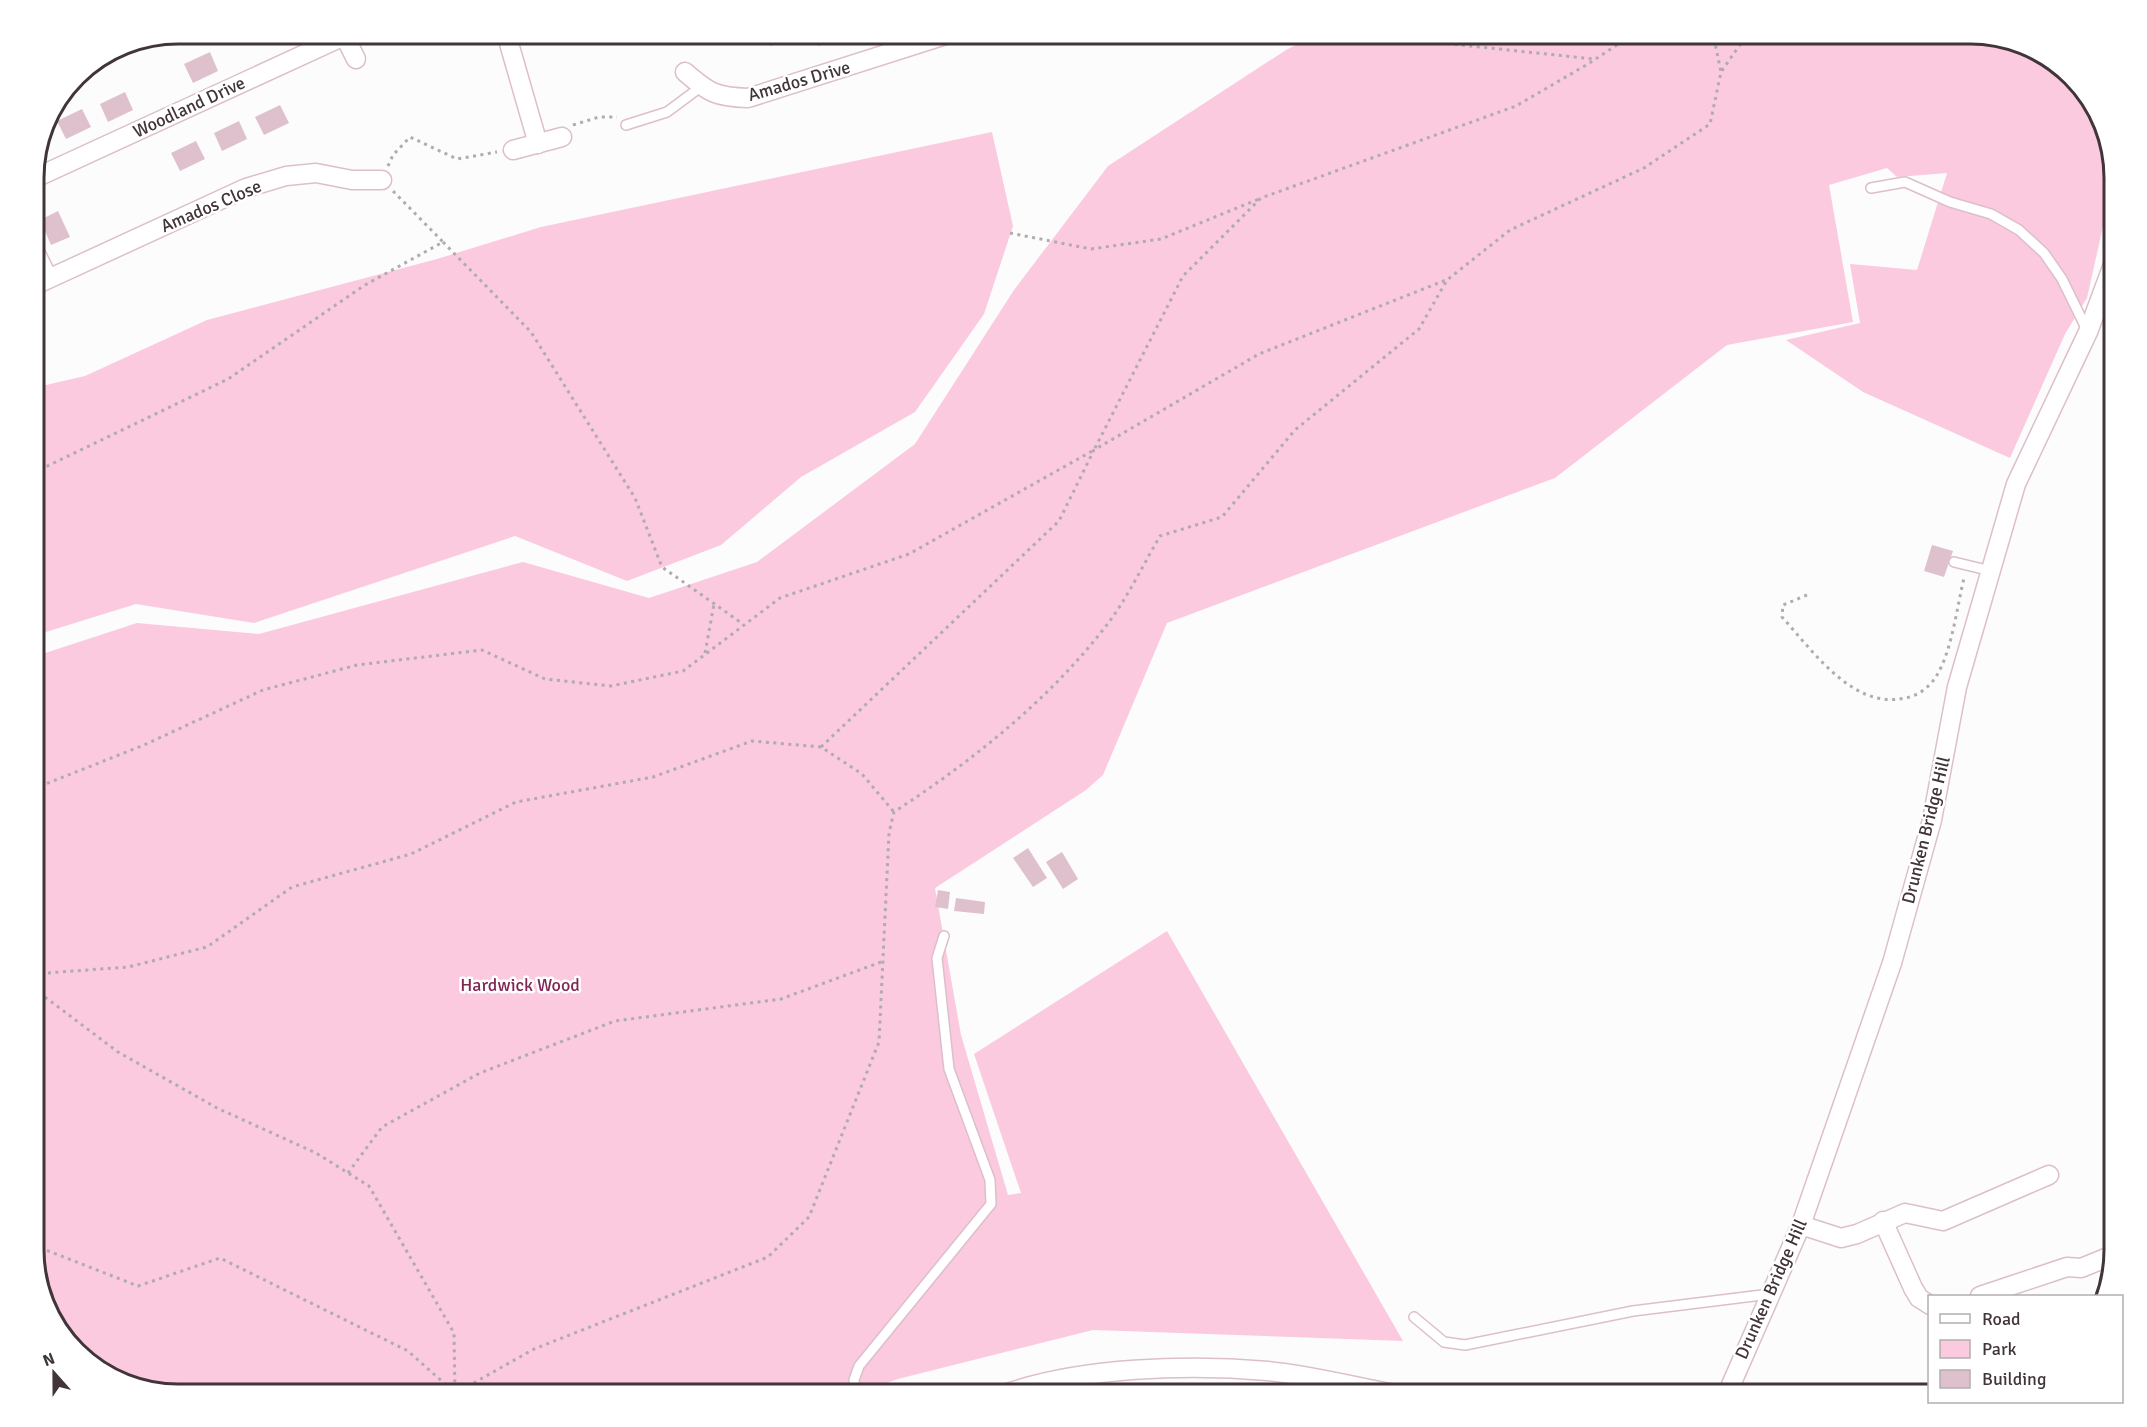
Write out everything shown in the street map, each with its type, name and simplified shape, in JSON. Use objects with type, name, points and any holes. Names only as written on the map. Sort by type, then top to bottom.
[{"type":"street","name":"Woodland Drive","points":[[44,174],[325,44]]},
{"type":"street","name":"Woodland Drive","points":[[348,44],[356,59]]},
{"type":"street","points":[[509,44],[538,144]]},
{"type":"street","name":"Amados Drive","points":[[686,72],[702,86],[722,97],[748,98],[917,44]]},
{"type":"street","points":[[513,150],[562,137]]},
{"type":"street","name":"Amados Close","points":[[44,281],[246,188],[285,176],[315,173],[352,180],[382,180]]},
{"type":"street","name":"Drunken Bridge Hill","points":[[1730,1384],[1801,1225],[1892,963],[1932,820],[1958,687],[2016,484],[2088,332],[2104,289]]},
{"type":"street","points":[[1801,1225],[1841,1238],[1857,1234],[1905,1213],[1943,1221],[2049,1175]]},
{"type":"street","points":[[1883,1221],[1913,1288],[1919,1298],[1928,1304]]},
{"type":"street","points":[[1988,1295],[2003,1293],[2067,1267],[2081,1268],[2103,1258]]},
{"type":"street","points":[[1046,1384],[1079,1376],[1167,1368],[1269,1371],[1340,1384]]},
{"type":"lane","points":[[626,125],[667,112],[702,86]]},
{"type":"lane","points":[[1871,188],[1905,182],[1950,202],[1990,214],[2019,230],[2044,253],[2062,279],[2088,332]]},
{"type":"lane","points":[[1954,562],[1991,571]]},
{"type":"lane","points":[[854,1384],[859,1366],[991,1204],[990,1180],[949,1069],[937,958],[944,936]]},
{"type":"lane","points":[[1414,1317],[1444,1341],[1465,1345],[1633,1311],[1770,1294]]},
{"type":"path","points":[[1451,44],[1596,59]]},
{"type":"path","points":[[1010,233],[1091,249],[1161,239],[1261,198],[1516,106],[1618,44]]},
{"type":"path","points":[[1715,44],[1721,72]]},
{"type":"path","points":[[44,785],[144,745],[263,690],[357,665],[482,650],[545,679],[611,686],[683,672],[780,598],[909,554],[1259,354],[1447,280],[1510,230],[1644,168],[1710,124],[1721,72],[1740,44]]},
{"type":"path","points":[[513,150],[457,159],[410,137],[393,155],[382,180],[531,332],[635,498],[662,567],[743,624]]},
{"type":"path","points":[[821,747],[1059,521],[1183,276],[1261,198]]},
{"type":"path","points":[[44,468],[228,379],[365,285],[443,242]]},
{"type":"path","points":[[470,1384],[534,1349],[768,1257],[809,1217],[879,1042],[881,962],[889,833],[894,812],[946,778],[1033,707],[1107,626],[1160,536],[1222,517],[1295,430],[1419,329],[1447,280]]},
{"type":"path","points":[[1807,595],[1783,606],[1782,617],[1832,670],[1857,691],[1879,699],[1896,700],[1912,697],[1928,687],[1943,662],[1967,565]]},
{"type":"path","points":[[705,654],[714,604]]},
{"type":"path","points":[[44,973],[128,967],[207,948],[292,887],[411,854],[516,802],[653,777],[752,741],[821,747],[862,774],[894,812]]},
{"type":"path","points":[[348,1173],[382,1126],[480,1073],[615,1021],[781,999],[881,962]]},
{"type":"path","points":[[44,996],[118,1052],[216,1108],[316,1153],[369,1186],[454,1333],[454,1384]]},
{"type":"path","points":[[44,1249],[138,1286],[220,1258],[408,1351],[444,1384]]},
{"type":"green space","name":"Hardwick Wood","points":[[1298,44],[1970,44],[1996,46],[2029,57],[2058,77],[2081,103],[2090,118],[2099,143],[2104,178],[2104,222],[2087,298],[2065,334],[2010,458],[1863,392],[1786,340],[1860,323],[1850,264],[1917,270],[1947,173],[1897,177],[1887,168],[1829,185],[1853,322],[1727,345],[1555,478],[1167,623],[1103,775],[1086,790],[935,888],[961,1035],[1008,1195],[1021,1193],[974,1054],[1167,931],[1403,1341],[1093,1330],[884,1384],[178,1384],[151,1381],[118,1370],[89,1350],[61,1316],[46,1276],[44,1258],[44,653],[137,623],[259,634],[523,562],[649,598],[757,562],[915,444],[1014,290],[1108,166]]},
{"type":"green space","points":[[992,132],[1013,226],[984,314],[915,412],[801,477],[721,545],[627,581],[515,536],[254,623],[136,604],[44,633],[44,385],[85,376],[207,320],[437,259],[541,227]]},
{"type":"building","points":[[210,52],[218,71],[193,83],[184,64]]},
{"type":"building","points":[[125,92],[133,110],[108,122],[100,104]]},
{"type":"building","points":[[280,105],[289,123],[264,135],[255,117]]},
{"type":"building","points":[[82,109],[91,127],[66,139],[57,121]]},
{"type":"building","points":[[239,121],[247,139],[222,151],[214,133]]},
{"type":"building","points":[[196,141],[205,159],[180,171],[171,153]]},
{"type":"building","points":[[58,211],[70,237],[51,245],[44,229],[44,218]]},
{"type":"building","points":[[1932,545],[1953,551],[1944,577],[1924,571]]},
{"type":"building","points":[[1028,848],[1047,878],[1033,887],[1013,858]]},
{"type":"building","points":[[1062,852],[1078,879],[1063,889],[1046,862]]},
{"type":"building","points":[[938,890],[950,892],[948,909],[935,907]]},
{"type":"building","points":[[956,898],[985,902],[984,914],[954,911]]}]
